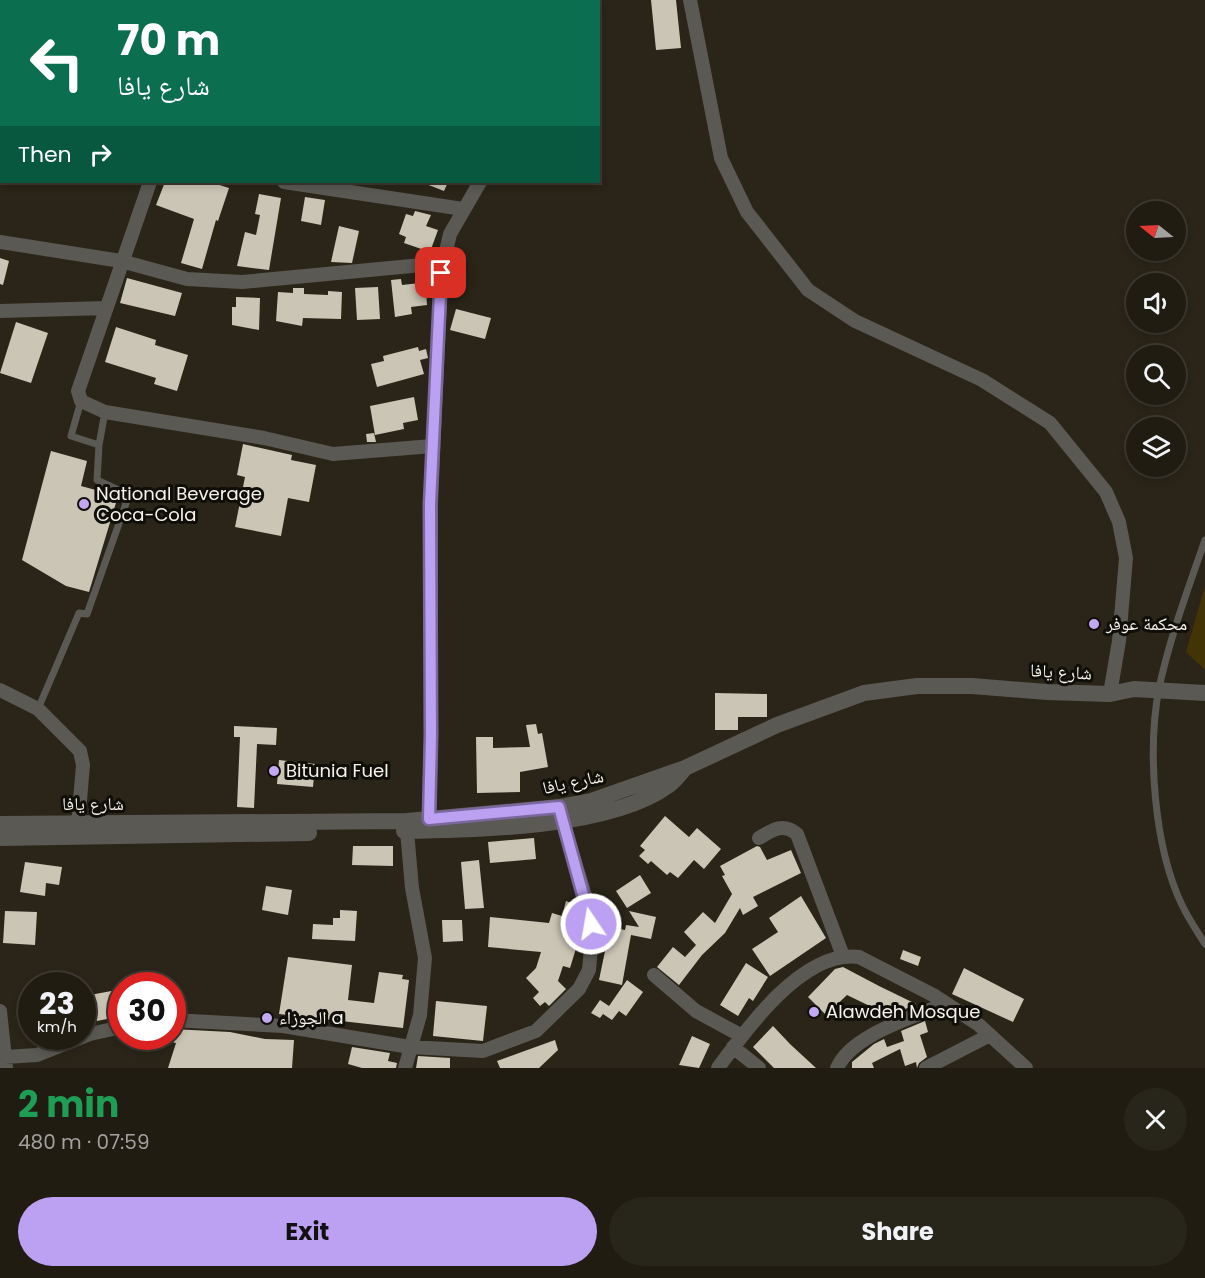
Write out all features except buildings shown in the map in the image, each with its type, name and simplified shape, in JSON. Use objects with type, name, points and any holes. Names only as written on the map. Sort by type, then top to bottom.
[{"type":"street","points":[[690,0],[721,158],[747,212],[808,290],[855,321],[982,380],[1050,423],[1106,492],[1119,522],[1126,558],[1119,641],[1110,694]]},
{"type":"street","points":[[150,183],[78,391],[81,401],[105,412],[264,438],[333,454],[433,446]]},
{"type":"street","points":[[291,183],[463,209]]},
{"type":"street","points":[[429,819],[433,446],[443,262],[450,234],[479,183]]},
{"type":"street","points":[[0,242],[121,261],[188,279],[242,282],[443,262]]},
{"type":"street","points":[[0,311],[106,308]]},
{"type":"street","name":"شارع يافا","points":[[0,825],[429,819],[561,814],[685,768],[777,725],[864,693],[917,686],[972,686],[1110,694],[1134,689],[1205,693]]},
{"type":"street","points":[[0,690],[38,709],[80,751],[83,765],[78,824]]},
{"type":"street","points":[[0,838],[407,831],[519,826],[561,814],[590,920],[590,970],[579,989],[536,1031],[483,1051],[410,1047],[283,1026],[186,1021]]},
{"type":"street","points":[[759,838],[779,827],[791,829],[797,834],[843,956]]},
{"type":"street","points":[[405,1068],[420,1015],[425,958],[412,888],[407,831]]},
{"type":"street","points":[[718,1068],[778,994],[819,964],[843,956],[859,957],[946,1003],[990,1035],[1026,1068]]},
{"type":"street","points":[[654,975],[696,1011],[738,1042],[759,1068]]},
{"type":"street","points":[[837,1068],[843,1056],[856,1043],[946,1003]]},
{"type":"street","points":[[0,1011],[5,1062],[37,1055],[90,1034],[108,1030]]},
{"type":"street","points":[[926,1068],[990,1035]]},
{"type":"lane","points":[[81,401],[71,436],[99,445]]},
{"type":"lane","points":[[38,709],[79,613],[87,614],[129,495],[97,480],[99,445],[105,412]]},
{"type":"lane","points":[[1205,540],[1175,626],[1159,691],[1153,771],[1158,820],[1181,904],[1205,944]]},
{"type":"shaded area","points":[[1205,586],[1205,670],[1186,652]]},
{"type":"place","name":"National Beverage Coca-Cola","points":[[84,504]]},
{"type":"place","name":"محكمة عوفر","points":[[1094,624]]},
{"type":"place","name":"Bitunia Fuel","points":[[274,771]]},
{"type":"place","name":"Alawdeh Mosque","points":[[814,1012]]},
{"type":"place","name":"الجوزاء a","points":[[267,1018]]},
{"type":"route","points":[[441,273],[430,504],[429,819],[559,807],[590,912],[591,924]]}]
